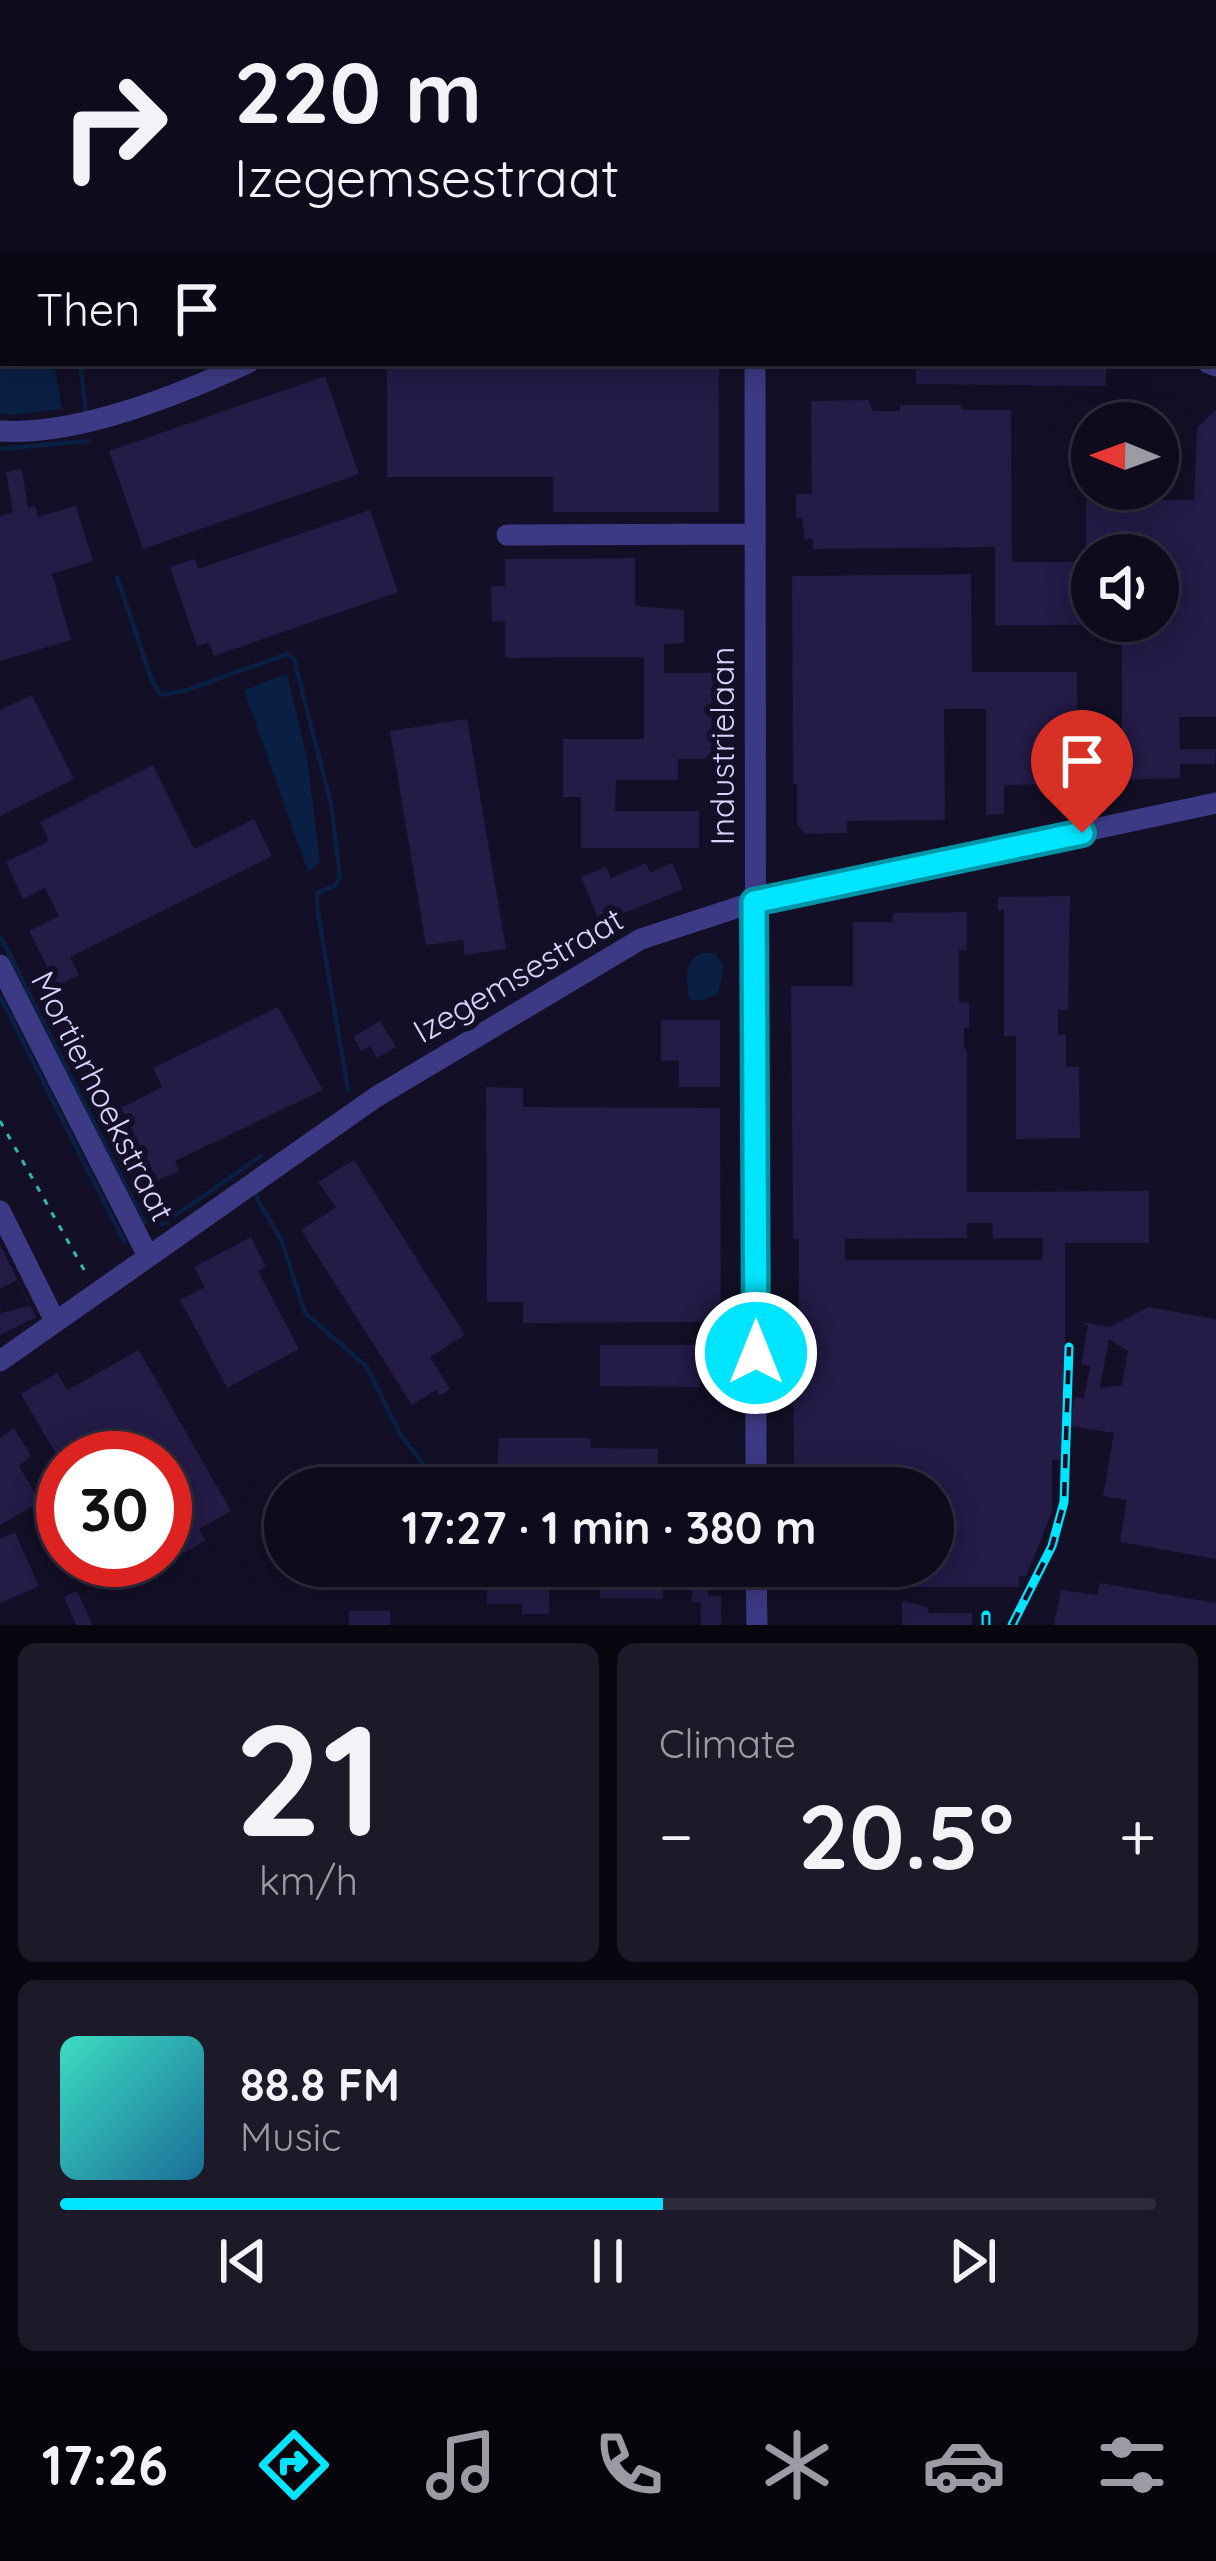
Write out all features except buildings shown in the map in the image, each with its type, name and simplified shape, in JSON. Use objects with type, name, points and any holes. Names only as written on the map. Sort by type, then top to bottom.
[{"type":"street","points":[[0,431],[73,424],[191,389],[241,366]]},
{"type":"street","name":"Industrielaan","points":[[754,366],[756,1467]]},
{"type":"street","points":[[507,535],[754,534]]},
{"type":"street","name":"Izegemsestraat","points":[[0,1361],[376,1097],[640,939],[754,902],[1216,803]]},
{"type":"street","name":"Mortierhoekstraat","points":[[0,965],[148,1256]]},
{"type":"street","points":[[0,1211],[56,1321]]},
{"type":"street","points":[[756,1587],[757,1625]]},
{"type":"path","points":[[0,1121],[98,1292]]},
{"type":"water","points":[[0,366],[55,366],[62,409],[0,413]]},
{"type":"water","points":[[287,674],[307,758],[320,862],[308,872],[244,690]]},
{"type":"water","points":[[701,953],[715,953],[724,967],[718,994],[700,1001],[689,999],[687,979],[688,967]]},
{"type":"waterway","points":[[80,366],[86,411]]},
{"type":"waterway","points":[[0,449],[88,441]]},
{"type":"waterway","points":[[117,577],[161,695],[287,654],[294,659],[331,804],[340,877],[336,885],[317,893],[317,907],[348,1090]]},
{"type":"waterway","points":[[1,938],[144,1222],[163,1224],[261,1156]]},
{"type":"waterway","points":[[0,996],[124,1241]]},
{"type":"waterway","points":[[255,1194],[282,1242],[305,1313],[367,1367],[400,1434],[426,1467]]},
{"type":"railway","points":[[1012,1625],[1052,1546],[1064,1502],[1069,1347]]},
{"type":"railway","points":[[986,1615],[986,1625]]},
{"type":"route","points":[[756,1353],[754,902],[1082,833]]}]
